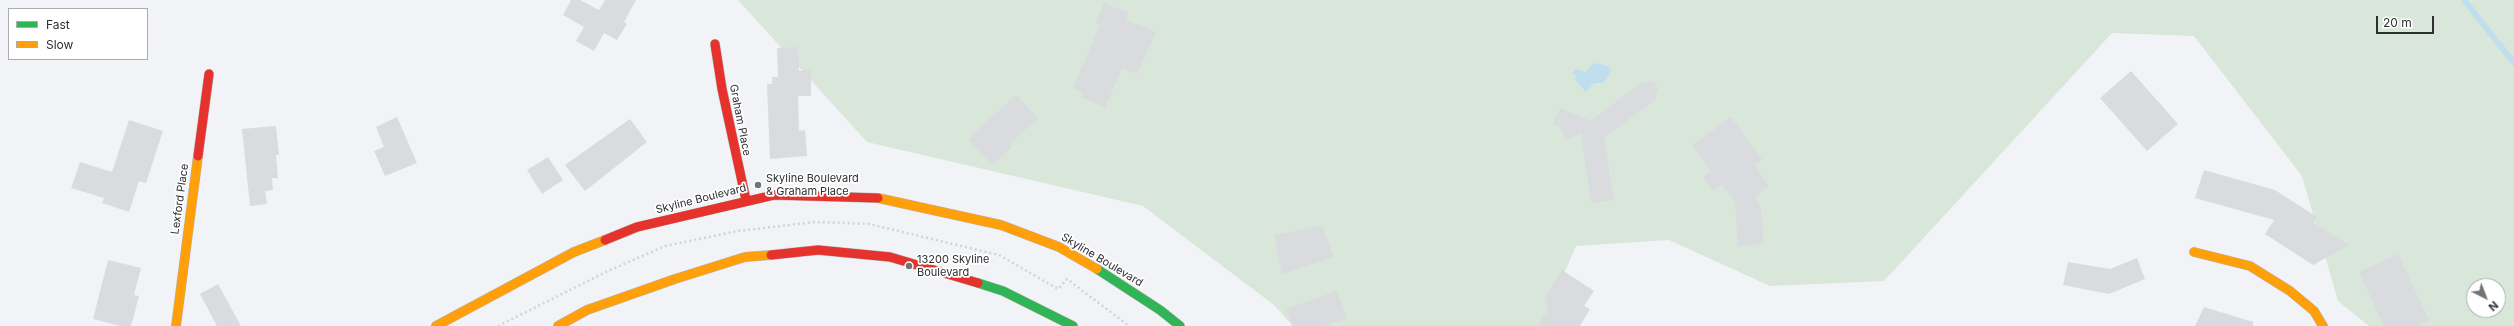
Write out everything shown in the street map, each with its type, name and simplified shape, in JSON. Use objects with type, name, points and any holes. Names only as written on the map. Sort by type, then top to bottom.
[{"type":"main road","name":"Graham Place","points":[[715,44],[722,89],[746,200]]},
{"type":"main road","name":"Lexford Place","points":[[176,326],[209,74]]},
{"type":"main road","name":"Skyline Boulevard","points":[[436,326],[574,252],[637,227],[746,200],[774,195],[871,197],[939,210],[1000,225],[1059,247],[1109,276],[1160,310],[1180,326]]},
{"type":"main road","points":[[558,326],[587,310],[675,279],[745,257],[818,250],[890,257],[905,261],[1003,291],[1073,326]]},
{"type":"main road","points":[[2194,252],[2250,266],[2290,291],[2314,310],[2323,326]]},
{"type":"green space","points":[[738,0],[2514,0],[2514,326],[2369,326],[2338,301],[2302,176],[2194,36],[2112,33],[1884,281],[1770,286],[1669,240],[1576,246],[1541,326],[1293,326],[1274,305],[1143,206],[867,142]]},
{"type":"water","points":[[1597,63],[1610,67],[1611,72],[1603,83],[1594,83],[1586,92],[1574,79],[1577,75],[1573,75],[1573,72],[1576,69],[1586,72],[1592,65]]},
{"type":"building","points":[[571,0],[580,0],[599,10],[605,0],[636,0],[624,22],[627,24],[617,40],[604,33],[594,51],[576,41],[584,27],[563,15]]},
{"type":"building","points":[[1104,3],[1129,13],[1126,20],[1156,32],[1137,74],[1122,68],[1105,108],[1081,97],[1083,92],[1073,88],[1100,25],[1096,23]]},
{"type":"building","points":[[798,47],[799,71],[811,70],[811,96],[798,96],[799,131],[805,130],[807,156],[770,159],[767,84],[772,84],[772,77],[778,77],[777,48]]},
{"type":"building","points":[[2131,71],[2178,124],[2147,151],[2100,98]]},
{"type":"building","points":[[1642,82],[1654,82],[1658,88],[1655,100],[1604,138],[1614,200],[1591,203],[1581,133],[1566,140],[1559,126],[1553,124],[1560,108],[1591,121]]},
{"type":"building","points":[[1016,95],[1038,118],[1009,144],[1012,147],[992,165],[968,139]]},
{"type":"building","points":[[397,117],[417,163],[385,176],[374,151],[384,147],[376,127]]},
{"type":"building","points":[[1731,117],[1762,159],[1754,165],[1769,186],[1754,197],[1761,208],[1764,244],[1738,246],[1735,202],[1722,185],[1714,191],[1703,177],[1711,171],[1692,145]]},
{"type":"building","points":[[630,119],[647,142],[585,191],[565,165]]},
{"type":"building","points":[[129,120],[163,131],[146,183],[139,181],[129,212],[102,203],[104,198],[71,188],[80,162],[112,172]]},
{"type":"building","points":[[276,126],[279,155],[276,155],[278,178],[272,178],[273,190],[265,191],[267,204],[250,206],[242,129]]},
{"type":"building","points":[[548,157],[563,180],[542,194],[527,170]]},
{"type":"building","points":[[2204,170],[2275,190],[2317,217],[2314,223],[2349,245],[2313,265],[2265,234],[2274,220],[2195,198]]},
{"type":"building","points":[[1322,226],[1334,257],[1282,274],[1274,235]]},
{"type":"building","points":[[2398,254],[2429,320],[2417,326],[2384,326],[2359,272]]},
{"type":"building","points":[[2137,258],[2145,279],[2109,294],[2063,285],[2068,262],[2110,269]]},
{"type":"building","points":[[108,260],[141,268],[134,295],[139,296],[131,326],[120,326],[93,319]]},
{"type":"building","points":[[1562,270],[1594,291],[1584,306],[1590,309],[1580,326],[1537,326],[1548,310],[1545,297]]},
{"type":"building","points":[[218,284],[241,326],[217,326],[200,294]]},
{"type":"building","points":[[1337,291],[1347,318],[1324,326],[1292,326],[1286,309]]},
{"type":"building","points":[[2204,307],[2253,322],[2253,326],[2195,326]]},
{"type":"waterway","points":[[2464,0],[2514,63]]},
{"type":"traffic: fast","points":[[1097,269],[1160,310],[1180,326]]},
{"type":"traffic: fast","points":[[978,283],[1003,291],[1073,326]]},
{"type":"traffic: slow","points":[[176,326],[198,156]]},
{"type":"traffic: slow","points":[[878,198],[1001,225],[1059,247],[1097,269]]},
{"type":"traffic: slow","points":[[436,326],[574,252],[605,240]]},
{"type":"traffic: slow","points":[[2194,252],[2250,266],[2290,291],[2314,311],[2323,326]]},
{"type":"traffic: slow","points":[[558,326],[587,310],[675,279],[745,257],[771,255]]},
{"type":"traffic: jam","points":[[715,44],[722,89],[746,200]]},
{"type":"traffic: jam","points":[[198,156],[209,74]]},
{"type":"traffic: jam","points":[[605,240],[637,227],[774,195],[878,198]]},
{"type":"traffic: jam","points":[[771,255],[818,250],[890,257],[978,283]]},
{"type":"place","name":"Skyline Boulevard & Graham Place","points":[[758,185]]},
{"type":"place","name":"13200 Skyline Boulevard","points":[[909,266]]}]
